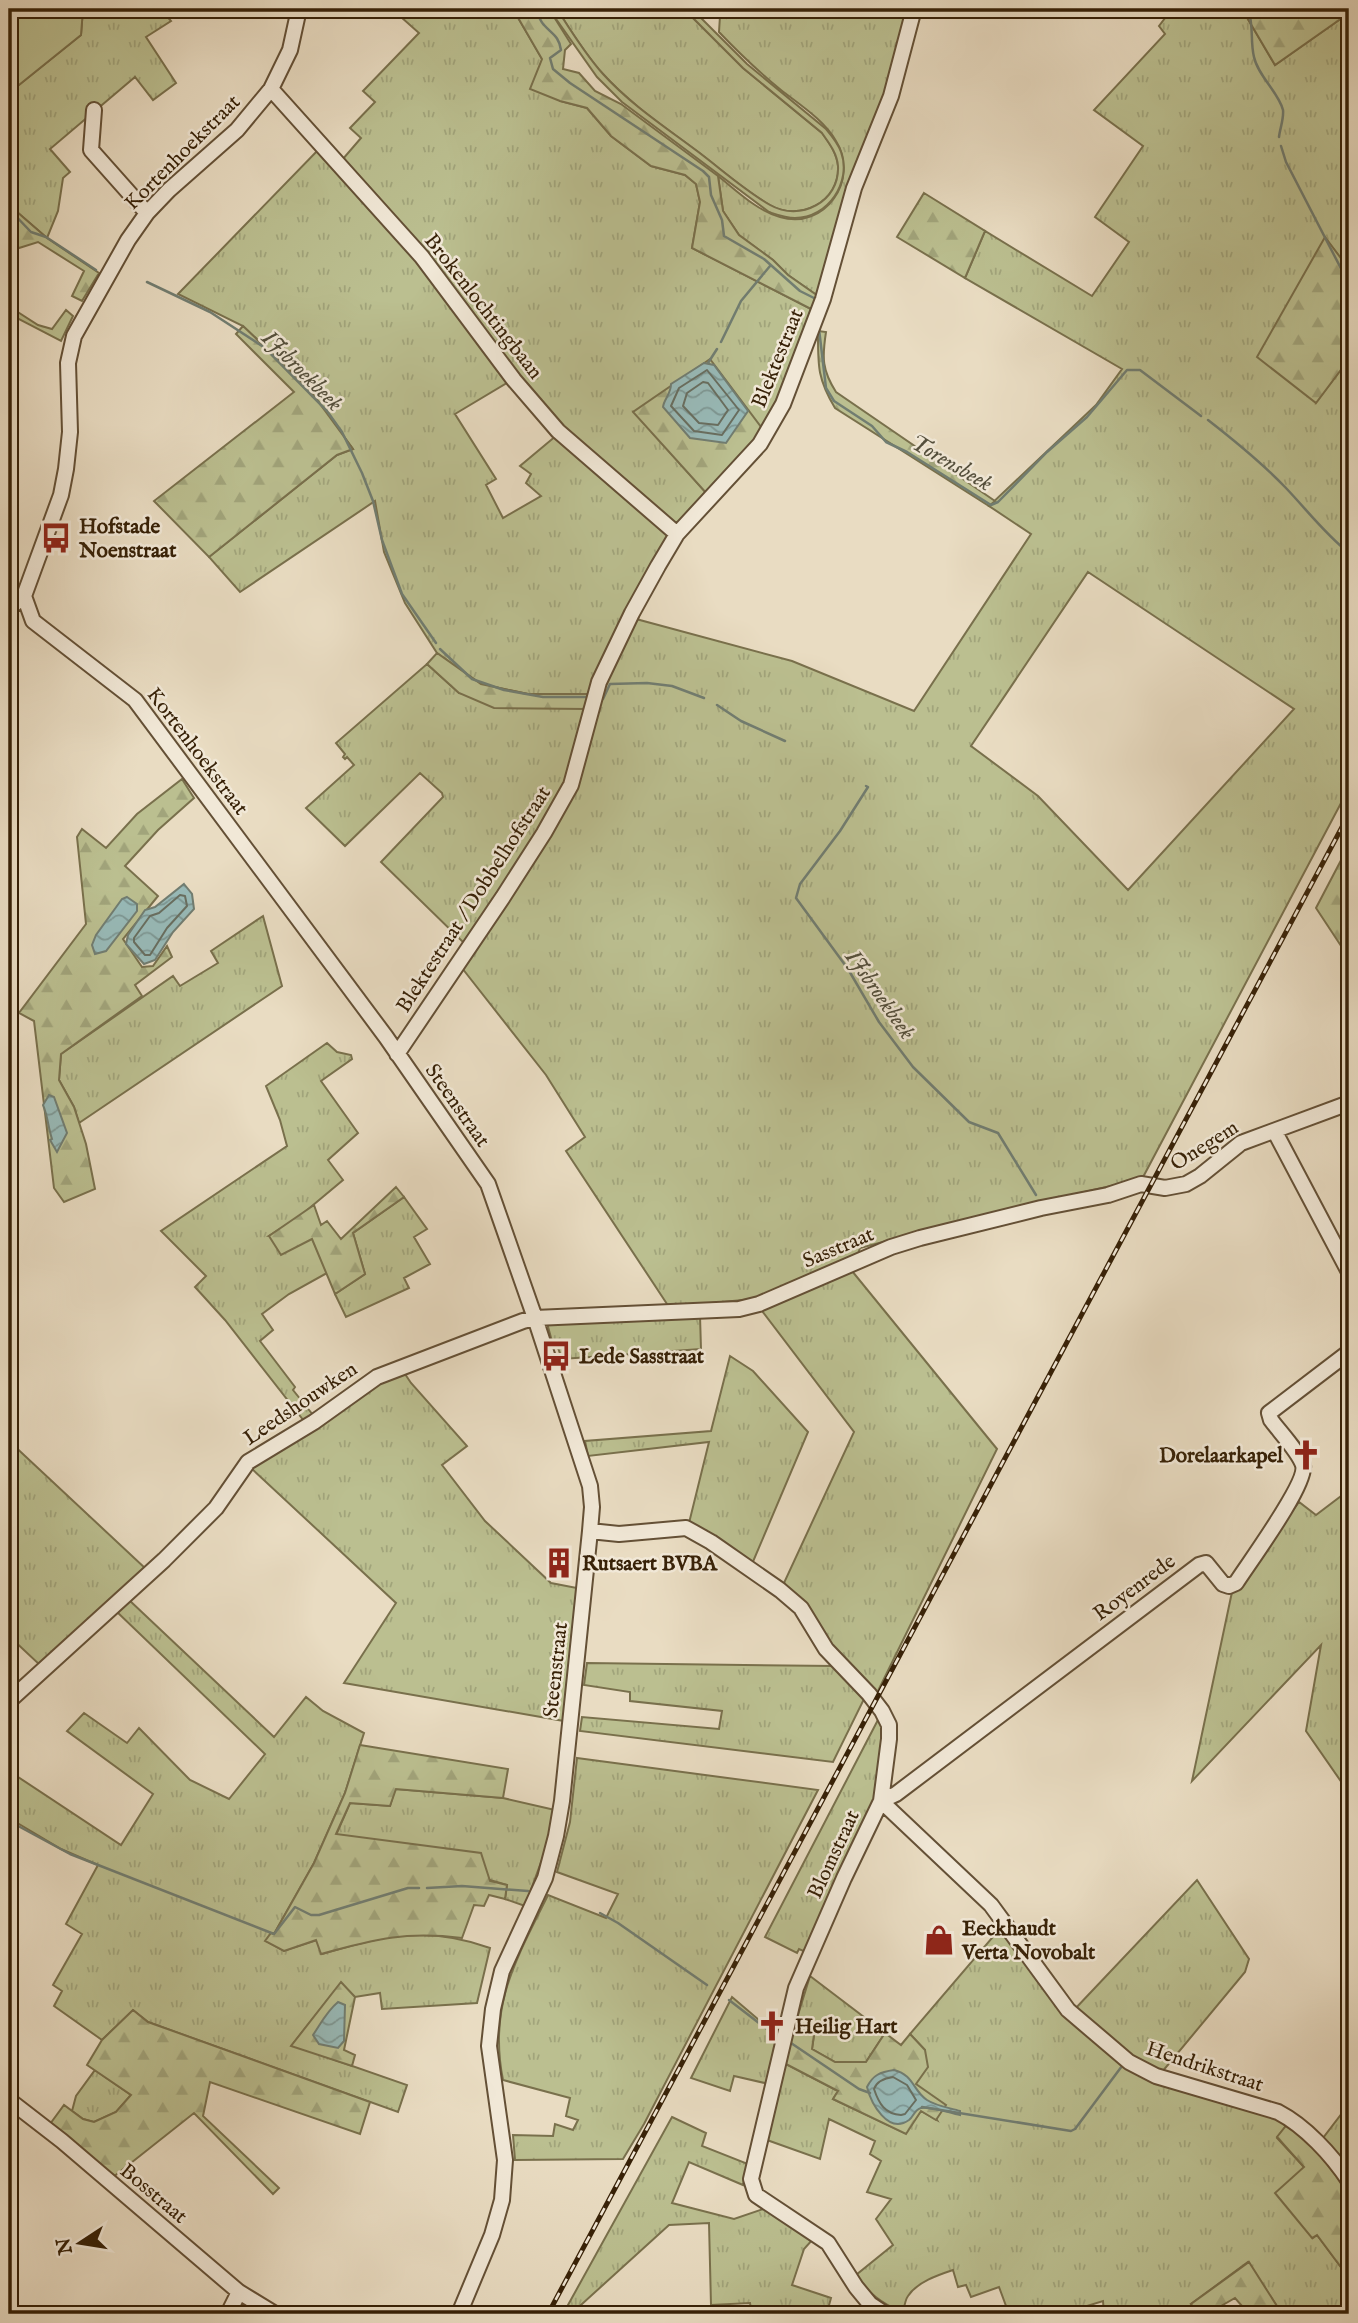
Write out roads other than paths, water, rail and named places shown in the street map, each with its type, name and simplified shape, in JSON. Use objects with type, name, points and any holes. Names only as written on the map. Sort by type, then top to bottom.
[{"type":"street","name":"Kortenhoekstraat","points":[[299,9],[290,50],[271,89],[237,130],[169,190],[147,214],[128,240],[74,336],[68,363],[70,432],[66,469],[61,495],[24,596],[33,621],[135,700],[397,1054]]},
{"type":"street","name":"Blektestraat","points":[[599,682],[632,613],[677,534],[760,444],[783,404],[823,299],[853,188],[891,96],[914,9]]},
{"type":"street","name":"Brokenlochtingbaan","points":[[271,89],[422,257],[514,380],[558,430],[677,534]]},
{"type":"street","points":[[94,110],[91,150],[147,214]]},
{"type":"street","points":[[9,609],[24,596]]},
{"type":"street","name":"Blektestraat / Dobbelhofstraat","points":[[397,1054],[517,876],[571,785],[599,682]]},
{"type":"street","name":"Steenstraat","points":[[397,1054],[488,1184],[590,1486],[592,1507],[562,1801],[556,1836],[545,1878],[502,1971],[493,2009],[489,2046],[505,2160],[502,2200],[492,2235],[459,2314]]},
{"type":"street","points":[[1349,1103],[1275,1132],[1349,1272]]},
{"type":"street","name":"Onegem","points":[[1154,1186],[1172,1188],[1186,1184],[1200,1176],[1234,1147],[1275,1132]]},
{"type":"street","name":"Sasstraat","points":[[535,1318],[739,1309],[759,1304],[891,1247],[920,1238],[1041,1208],[1108,1195],[1141,1184],[1154,1186]]},
{"type":"street","name":"Leedshouwken","points":[[9,1701],[164,1560],[216,1508],[248,1462],[305,1428],[376,1377],[535,1318]]},
{"type":"street","name":"Royenrede","points":[[881,1801],[897,1794],[1199,1565],[1206,1563],[1223,1584],[1229,1586],[1236,1583],[1297,1489],[1303,1469],[1300,1459],[1270,1420],[1269,1413],[1349,1352]]},
{"type":"street","name":"Blomstraat","points":[[590,1531],[620,1534],[686,1528],[711,1542],[792,1599],[801,1608],[826,1649],[886,1717],[889,1733],[881,1801],[796,1988],[751,2179],[757,2195],[828,2243],[856,2287],[870,2304],[885,2314]]},
{"type":"street","name":"Hendrikstraat","points":[[881,1801],[991,1905],[1068,2010],[1129,2062],[1156,2076],[1284,2115],[1315,2141],[1349,2181]]},
{"type":"street","name":"Bosstraat","points":[[9,2100],[62,2141],[239,2292],[275,2314]]},
{"type":"street","points":[[228,2314],[239,2292]]},
{"type":"water","points":[[704,363],[714,365],[748,411],[726,443],[690,438],[663,407],[671,384]]},
{"type":"water","points":[[184,884],[192,894],[194,909],[173,932],[155,960],[144,964],[126,944],[128,935],[145,910],[155,907]]},
{"type":"water","points":[[127,897],[137,904],[137,911],[106,951],[95,954],[92,945],[96,935],[122,899]]},
{"type":"water","points":[[49,1095],[54,1097],[67,1133],[57,1152],[50,1140],[52,1139],[43,1105]]},
{"type":"water","points":[[338,2002],[345,2005],[344,2041],[338,2048],[319,2044],[313,2035],[327,2013]]},
{"type":"water","points":[[894,2070],[910,2079],[927,2100],[960,2111],[960,2115],[925,2108],[919,2109],[901,2124],[888,2120],[872,2101],[867,2087],[877,2075]]},
{"type":"waterway","name":"Torensbeek","points":[[535,9],[559,41],[561,50],[550,58],[553,69],[703,171],[709,177],[711,195],[722,220],[724,236],[764,259],[800,291],[814,298]]},
{"type":"waterway","points":[[1248,9],[1256,64],[1283,110],[1279,137]]},
{"type":"waterway","points":[[1281,146],[1286,162],[1349,284]]},
{"type":"waterway","name":"IJsbroekbeek","points":[[9,209],[31,232],[46,237],[96,270]]},
{"type":"waterway","points":[[721,342],[741,301],[770,266]]},
{"type":"waterway","name":"IJsbroekbeek","points":[[147,282],[210,312],[265,348],[327,411],[342,432],[362,473],[402,594],[436,643]]},
{"type":"waterway","name":"Torensbeek","points":[[819,329],[826,388],[834,401],[872,426],[886,442],[907,452],[991,505],[998,502],[1047,452],[1087,417],[1127,370],[1140,370],[1201,416]]},
{"type":"waterway","points":[[708,363],[717,349]]},
{"type":"waterway","name":"Torensbeek","points":[[1208,420],[1267,469],[1349,553]]},
{"type":"waterway","name":"IJsbroekbeek","points":[[440,649],[472,679],[504,690],[543,697],[590,697]]},
{"type":"waterway","name":"IJsbroekbeek","points":[[600,699],[603,699],[610,684],[647,683],[672,686],[704,698]]},
{"type":"waterway","name":"IJsbroekbeek","points":[[717,705],[741,721],[785,741]]},
{"type":"waterway","name":"IJsbroekbeek","points":[[866,786],[868,787],[840,831],[800,884],[796,898],[848,969],[879,1022],[913,1067],[969,1122],[998,1133],[1036,1195]]},
{"type":"waterway","points":[[9,1821],[70,1854],[274,1934],[295,1907],[311,1915],[319,1915],[408,1888],[419,1888]]},
{"type":"waterway","points":[[427,1888],[462,1886],[528,1891]]},
{"type":"waterway","points":[[600,1913],[707,1985]]},
{"type":"waterway","points":[[729,2000],[776,2036]]},
{"type":"waterway","points":[[791,2043],[859,2089],[870,2093]]},
{"type":"waterway","points":[[922,2107],[1071,2131],[1122,2066]]},
{"type":"railway","points":[[548,2314],[1349,814]]},
{"type":"place","name":"Hofstade Noenstraat","points":[[56,538]]},
{"type":"place","name":"Lede Sasstraat","points":[[556,1356]]},
{"type":"place","name":"Dorelaarkapel","points":[[1306,1455]]},
{"type":"place","name":"Rutsaert BVBA","points":[[559,1563]]},
{"type":"place","name":"Eeckhaudt Verta Novobalt","points":[[939,1940]]},
{"type":"place","name":"Heilig Hart","points":[[772,2026]]}]
